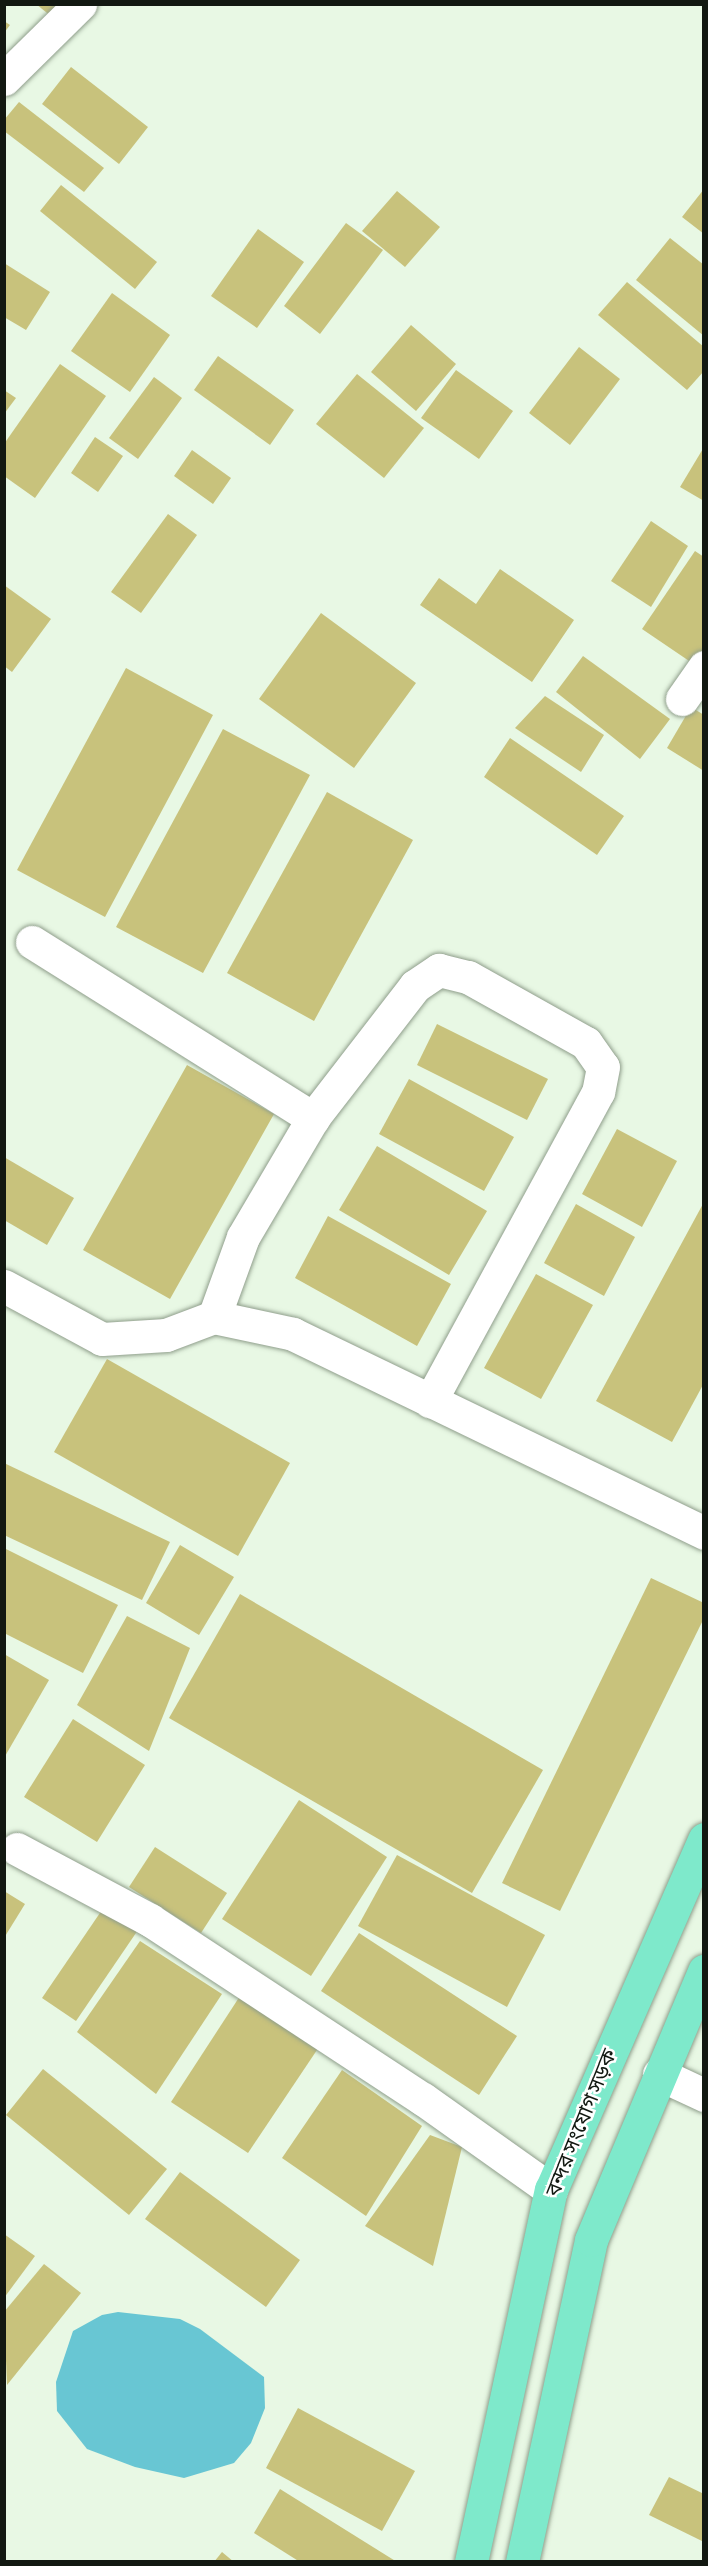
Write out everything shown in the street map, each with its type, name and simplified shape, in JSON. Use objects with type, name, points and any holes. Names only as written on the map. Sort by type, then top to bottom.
[{"type":"highway","name":"বন্দর সংযোগ সড়ক","points":[[471,2562],[552,2190],[704,1839]]},
{"type":"highway","points":[[522,2562],[591,2241],[704,1971]]},
{"type":"street","points":[[4,79],[80,4]]},
{"type":"street","points":[[682,699],[704,667]]},
{"type":"street","points":[[32,942],[313,1118]]},
{"type":"street","points":[[213,1317],[243,1237],[313,1118],[414,986],[439,970],[468,977],[586,1043],[603,1067],[598,1092],[430,1401]]},
{"type":"street","points":[[4,1286],[102,1339],[166,1335],[213,1317],[293,1334],[704,1533]]},
{"type":"street","points":[[17,1849],[150,1920],[423,2099],[552,2190]]},
{"type":"street","points":[[659,2074],[704,2095]]},
{"type":"water","points":[[118,2312],[180,2319],[200,2329],[264,2377],[265,2408],[251,2443],[234,2463],[184,2478],[135,2467],[87,2449],[57,2411],[56,2382],[73,2331],[102,2315]]},
{"type":"building","points":[[36,4],[62,4],[52,17]]},
{"type":"building","points":[[4,21],[10,25],[4,33]]},
{"type":"building","points":[[71,67],[148,127],[119,164],[42,104]]},
{"type":"building","points":[[19,102],[104,168],[84,192],[4,131],[4,120]]},
{"type":"building","points":[[61,185],[157,262],[135,289],[40,211]]},
{"type":"building","points":[[704,189],[704,234],[682,217]]},
{"type":"building","points":[[397,191],[440,227],[405,267],[362,231]]},
{"type":"building","points":[[346,223],[383,250],[320,334],[284,306]]},
{"type":"building","points":[[258,229],[304,262],[257,328],[211,296]]},
{"type":"building","points":[[670,238],[704,265],[704,336],[636,280]]},
{"type":"building","points":[[4,263],[50,292],[26,330],[4,317]]},
{"type":"building","points":[[627,282],[704,347],[704,371],[687,390],[598,315]]},
{"type":"building","points":[[112,293],[170,335],[130,392],[71,351]]},
{"type":"building","points":[[411,325],[456,364],[416,411],[371,372]]},
{"type":"building","points":[[579,347],[620,379],[570,445],[529,413]]},
{"type":"building","points":[[218,356],[294,410],[270,445],[194,390]]},
{"type":"building","points":[[60,364],[106,396],[35,498],[4,476],[4,444]]},
{"type":"building","points":[[456,370],[513,411],[479,459],[421,418]]},
{"type":"building","points":[[357,374],[424,428],[384,478],[316,424]]},
{"type":"building","points":[[154,377],[182,398],[138,459],[109,438]]},
{"type":"building","points":[[4,390],[16,398],[4,414]]},
{"type":"building","points":[[95,437],[123,456],[98,492],[71,473]]},
{"type":"building","points":[[704,447],[704,501],[680,487]]},
{"type":"building","points":[[192,450],[231,478],[213,504],[174,476]]},
{"type":"building","points":[[168,514],[197,535],[141,613],[111,592]]},
{"type":"building","points":[[651,521],[688,546],[651,607],[611,581]]},
{"type":"building","points":[[695,551],[704,557],[704,659],[698,667],[642,629]]},
{"type":"building","points":[[500,569],[574,620],[532,682],[420,605],[439,578],[476,604]]},
{"type":"building","points":[[4,585],[51,619],[12,672],[4,666]]},
{"type":"building","points":[[321,613],[416,683],[354,768],[259,699]]},
{"type":"building","points":[[583,656],[670,719],[640,759],[556,692]]},
{"type":"building","points":[[126,668],[213,715],[105,917],[17,870]]},
{"type":"building","points":[[545,696],[604,735],[581,772],[515,728]]},
{"type":"building","points":[[691,707],[704,715],[704,771],[667,748]]},
{"type":"building","points":[[223,729],[310,775],[203,973],[116,927]]},
{"type":"building","points":[[510,738],[624,816],[597,855],[484,777]]},
{"type":"building","points":[[327,792],[413,840],[314,1021],[227,973]]},
{"type":"building","points":[[437,1024],[548,1079],[527,1120],[417,1065]]},
{"type":"building","points":[[187,1065],[274,1114],[170,1299],[83,1250]]},
{"type":"building","points":[[409,1079],[514,1137],[484,1191],[379,1134]]},
{"type":"building","points":[[617,1129],[677,1161],[642,1227],[582,1194]]},
{"type":"building","points":[[377,1146],[487,1211],[449,1275],[339,1210]]},
{"type":"building","points":[[4,1157],[74,1198],[47,1245],[4,1220]]},
{"type":"building","points":[[704,1202],[704,1383],[672,1442],[596,1401]]},
{"type":"building","points":[[576,1204],[635,1237],[604,1296],[544,1263]]},
{"type":"building","points":[[328,1216],[451,1284],[417,1346],[295,1278]]},
{"type":"building","points":[[536,1274],[593,1305],[541,1399],[484,1368]]},
{"type":"building","points":[[107,1359],[290,1463],[238,1556],[54,1452]]},
{"type":"building","points":[[4,1463],[170,1542],[142,1600],[4,1535]]},
{"type":"building","points":[[180,1545],[234,1577],[199,1635],[146,1603]]},
{"type":"building","points":[[4,1548],[118,1605],[83,1673],[4,1633]]},
{"type":"building","points":[[651,1578],[704,1603],[704,1618],[560,1911],[502,1883]]},
{"type":"building","points":[[240,1594],[543,1770],[472,1893],[169,1718]]},
{"type":"building","points":[[127,1616],[190,1648],[149,1751],[77,1705]]},
{"type":"building","points":[[4,1654],[49,1680],[4,1758]]},
{"type":"building","points":[[73,1719],[145,1765],[97,1842],[24,1797]]},
{"type":"building","points":[[299,1800],[387,1857],[311,1976],[222,1919]]},
{"type":"building","points":[[155,1847],[227,1893],[201,1933],[129,1887]]},
{"type":"building","points":[[397,1855],[545,1935],[507,2007],[358,1926]]},
{"type":"building","points":[[4,1891],[25,1904],[4,1938]]},
{"type":"building","points":[[104,1907],[138,1930],[76,2021],[42,1998]]},
{"type":"building","points":[[359,1933],[517,2036],[479,2095],[321,1991]]},
{"type":"building","points":[[140,1941],[222,1994],[156,2094],[77,2032]]},
{"type":"building","points":[[240,1996],[319,2047],[248,2153],[171,2102]]},
{"type":"building","points":[[43,2069],[167,2169],[129,2215],[6,2115]]},
{"type":"building","points":[[342,2070],[422,2126],[366,2216],[282,2158]]},
{"type":"building","points":[[430,2135],[462,2147],[433,2266],[365,2226]]},
{"type":"building","points":[[180,2172],[300,2260],[266,2307],[145,2219]]},
{"type":"building","points":[[4,2234],[35,2256],[4,2298]]},
{"type":"building","points":[[44,2264],[81,2293],[7,2385],[4,2312]]},
{"type":"building","points":[[298,2408],[415,2471],[382,2531],[266,2468]]},
{"type":"building","points":[[669,2477],[704,2494],[704,2542],[649,2515]]},
{"type":"building","points":[[280,2489],[397,2562],[300,2562],[254,2533]]},
{"type":"building","points":[[222,2552],[234,2562],[214,2562]]}]
